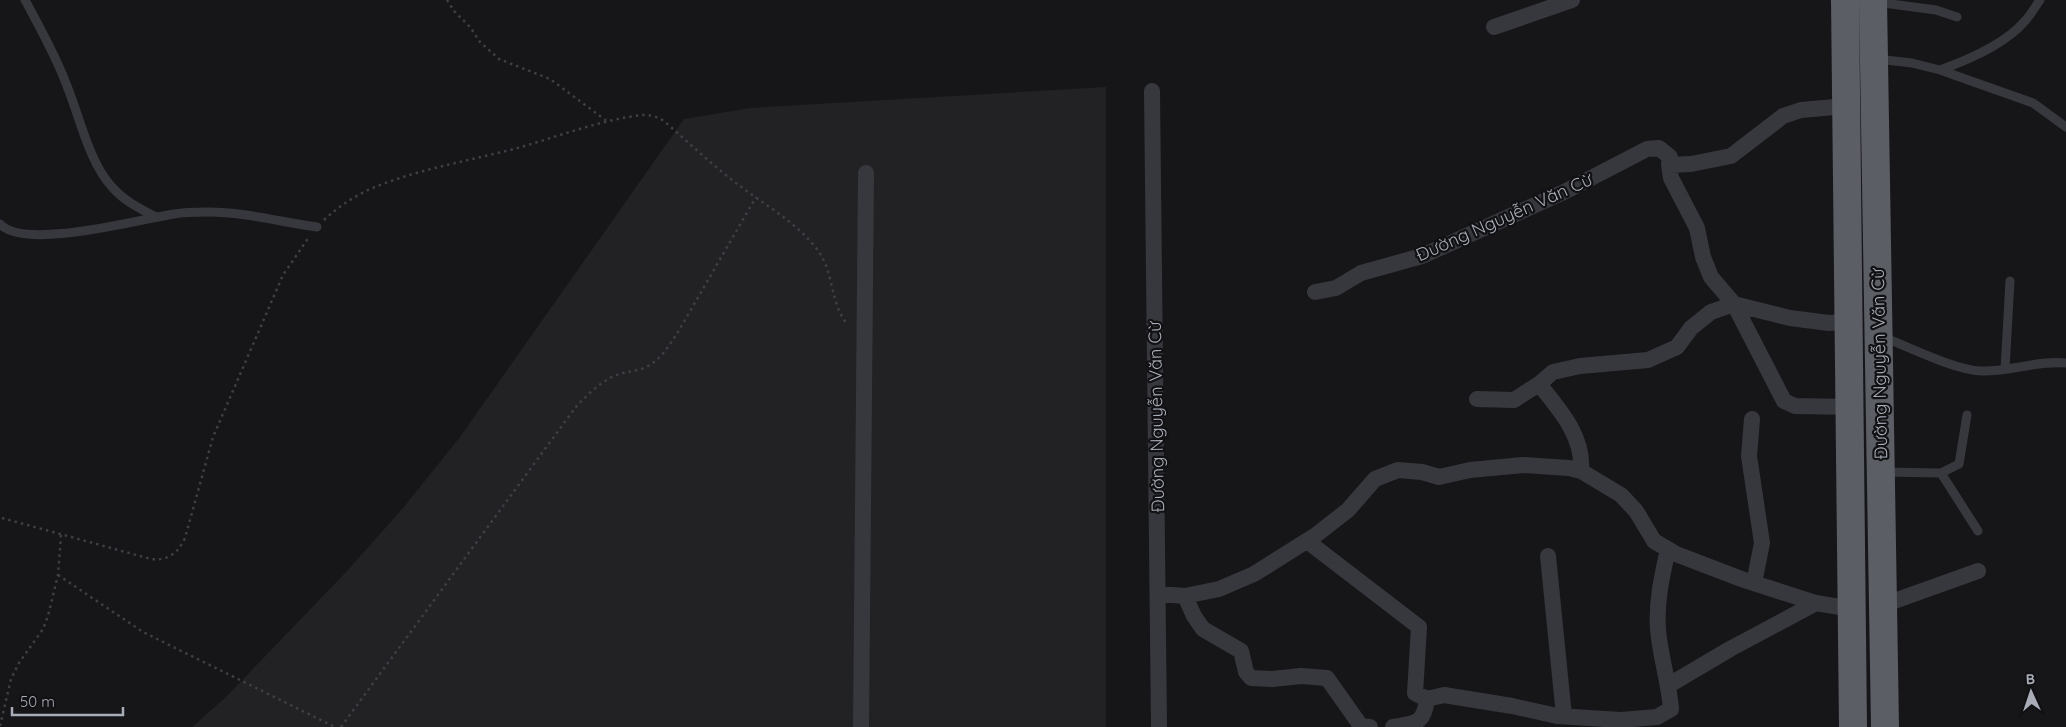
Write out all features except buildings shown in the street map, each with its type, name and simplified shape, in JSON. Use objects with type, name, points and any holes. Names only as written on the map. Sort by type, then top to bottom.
[{"type":"highway","name":"Đường Nguyễn Văn Cừ","points":[[1845,0],[1854,727]]},
{"type":"highway","name":"Đường Nguyễn Văn Cừ","points":[[1873,1],[1885,727]]},
{"type":"street","points":[[1494,27],[1572,0]]},
{"type":"street","name":"Đường Nguyễn Văn Cừ","points":[[1152,91],[1159,727]]},
{"type":"street","points":[[1846,106],[1801,110],[1783,116],[1731,156],[1690,164],[1669,164],[1671,178],[1697,228],[1703,257],[1710,276],[1734,304],[1784,401],[1795,406],[1850,407]]},
{"type":"street","name":"Đường Nguyễn Văn Cừ","points":[[1315,292],[1336,288],[1361,273],[1422,256],[1564,192],[1647,149],[1659,148],[1670,157],[1669,164]]},
{"type":"street","points":[[861,727],[866,173]]},
{"type":"street","points":[[1477,398],[1514,400],[1539,384],[1552,372],[1580,366],[1648,360],[1677,347],[1692,328],[1711,312],[1734,304]]},
{"type":"street","name":"Đường Nguyễn Văn Cừ","points":[[1734,304],[1790,318],[1829,323],[1849,322]]},
{"type":"street","points":[[1539,384],[1558,407],[1577,440],[1581,451],[1581,470]]},
{"type":"street","points":[[1752,419],[1749,456],[1762,542],[1754,583]]},
{"type":"street","points":[[1158,594],[1185,596],[1219,589],[1254,574],[1316,535],[1348,510],[1375,479],[1398,470],[1439,476],[1470,470],[1523,465],[1581,470],[1630,503],[1661,545],[1754,583],[1816,603],[1852,609]]},
{"type":"street","points":[[1307,541],[1419,627],[1415,694],[1428,713]]},
{"type":"street","points":[[1393,727],[1416,723],[1444,695],[1603,723],[1621,720],[1659,722],[1671,709],[1669,685],[1658,628],[1661,545]]},
{"type":"street","points":[[1548,556],[1564,716]]},
{"type":"street","points":[[1883,605],[1978,571]]},
{"type":"street","points":[[1185,596],[1194,616],[1203,629],[1241,651],[1248,675],[1254,678],[1272,679],[1301,676],[1327,678],[1361,726],[1369,727]]},
{"type":"street","points":[[1669,685],[1730,649],[1816,603]]},
{"type":"lane","points":[[25,0],[52,51],[96,163],[103,176],[124,198],[156,217]]},
{"type":"lane","points":[[1940,70],[1965,61],[1999,42],[2024,23],[2040,0]]},
{"type":"lane","points":[[1873,1],[1936,10],[1957,18]]},
{"type":"lane","points":[[1874,58],[1912,63],[1940,70],[2033,103],[2066,127]]},
{"type":"lane","points":[[0,224],[8,230],[18,233],[59,233],[106,228],[156,217],[192,212],[228,213],[317,228]]},
{"type":"lane","points":[[2006,369],[2010,281]]},
{"type":"lane","points":[[1878,335],[1965,368],[1982,371],[2050,362],[2066,363]]},
{"type":"lane","points":[[1880,472],[1941,473],[1958,464],[1966,415]]},
{"type":"lane","points":[[1941,473],[1978,532]]},
{"type":"path","points":[[447,0],[480,42],[499,60],[550,79],[608,122]]},
{"type":"path","points":[[2,518],[150,559],[165,559],[176,552],[185,538],[213,437],[287,268],[317,228],[334,211],[353,198],[390,181],[449,163],[498,153],[608,122],[642,115],[656,116],[706,160],[785,219],[815,247],[827,265],[839,311],[850,327],[865,338]]},
{"type":"path","points":[[341,727],[575,408],[590,392],[605,381],[623,373],[642,369],[655,361],[666,349],[678,332],[756,197]]},
{"type":"path","points":[[0,726],[11,679],[46,623],[58,575],[61,535]]},
{"type":"path","points":[[58,575],[143,632],[335,727]]},
{"type":"shaded area","points":[[1106,87],[1106,727],[192,727],[226,697],[347,571],[403,508],[460,437],[684,119],[750,108]]}]
